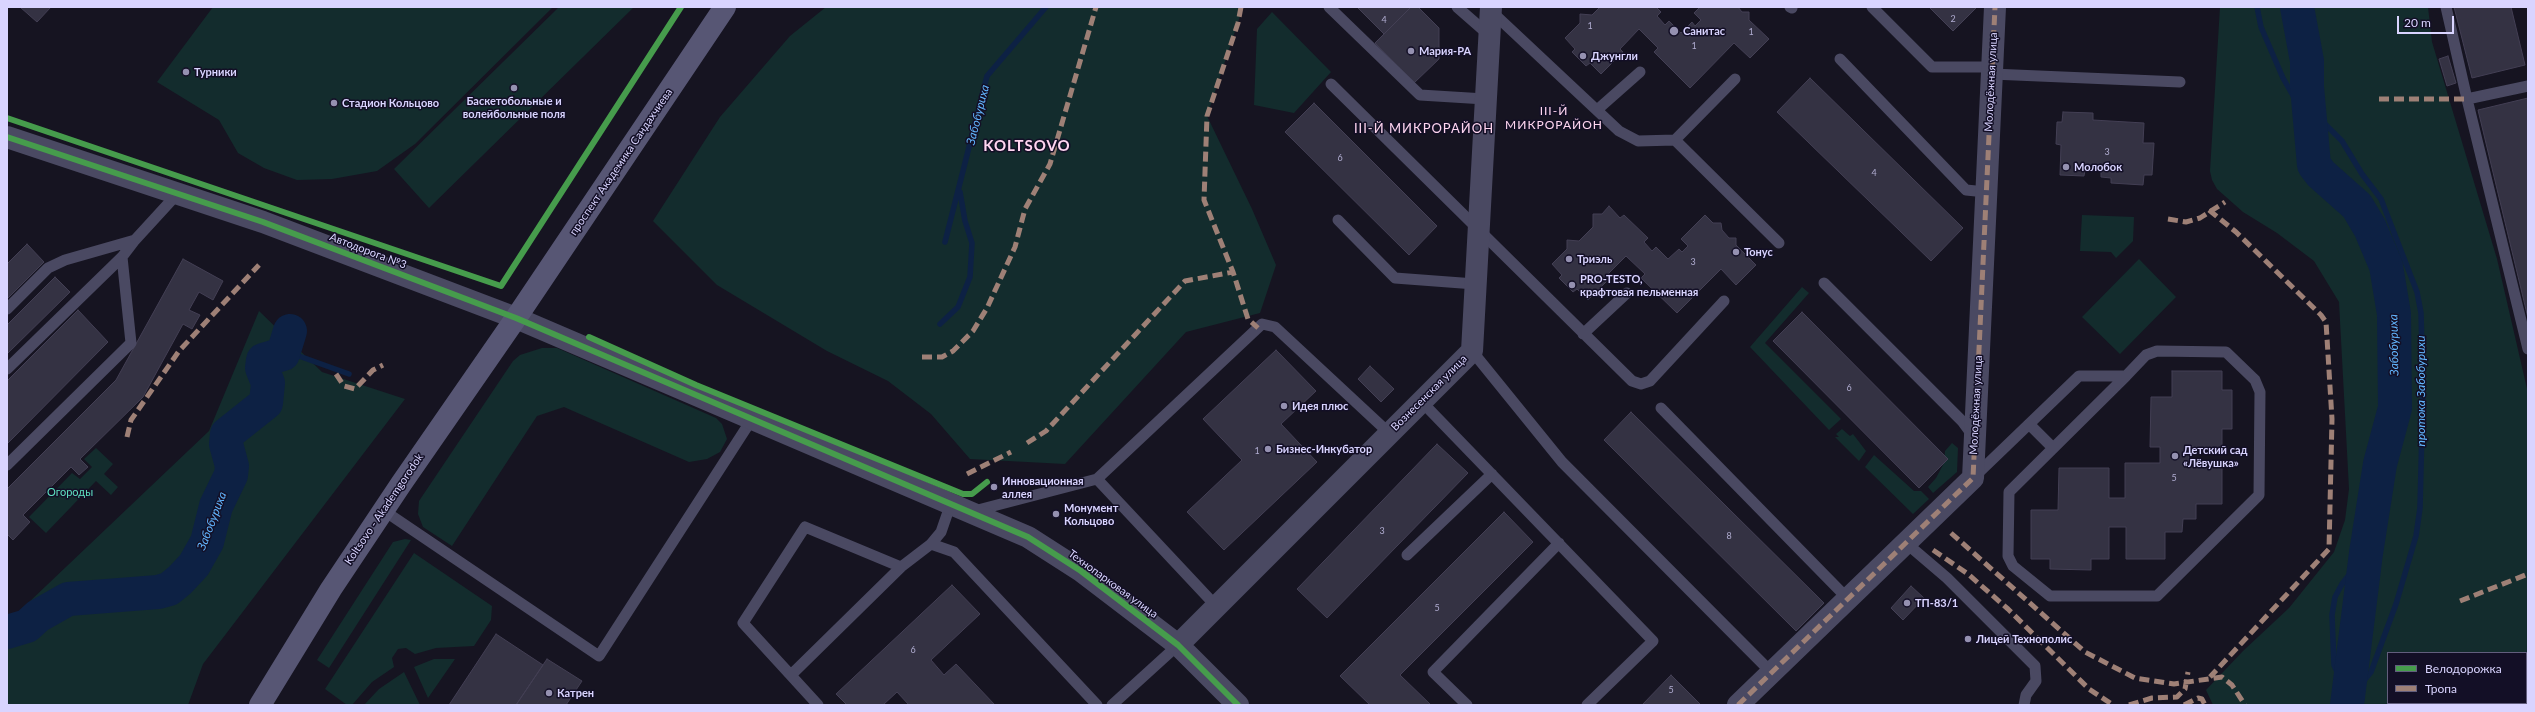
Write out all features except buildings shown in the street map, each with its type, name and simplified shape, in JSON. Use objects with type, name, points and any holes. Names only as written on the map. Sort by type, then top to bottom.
[{"type":"main road","name":"проспект Академика Сандахчиева","points":[[516,318],[725,7]]},
{"type":"main road","name":"Koltsovo - Akademgorodok","points":[[260,705],[331,589],[383,510],[516,318]]},
{"type":"street","name":"Молодёжная улица","points":[[1973,478],[1995,7]]},
{"type":"street","name":"Вознесенская улица","points":[[1178,645],[1472,351],[1491,9]]},
{"type":"street","name":"Автодорога №3","points":[[7,137],[179,192],[516,318]]},
{"type":"street","name":"Технопарковая улица","points":[[516,318],[1028,537],[1081,572],[1178,645],[1238,705]]},
{"type":"street","points":[[1738,705],[1973,478]]},
{"type":"lane","points":[[1330,7],[1420,95],[1485,99]]},
{"type":"lane","points":[[1457,7],[1490,36]]},
{"type":"lane","points":[[1872,7],[1932,67],[2180,82]]},
{"type":"lane","points":[[2446,7],[2528,349]]},
{"type":"lane","points":[[1491,9],[1619,131],[1638,141],[1675,140],[1736,79]]},
{"type":"lane","points":[[1840,59],[1966,190],[1986,192]]},
{"type":"lane","points":[[1597,110],[1640,72]]},
{"type":"lane","points":[[1331,84],[1479,231],[1510,258],[1582,334],[1632,381],[1641,384],[1650,381],[1724,301]]},
{"type":"lane","points":[[2467,99],[2528,86]]},
{"type":"lane","points":[[1675,140],[1779,243]]},
{"type":"lane","points":[[7,369],[122,256],[134,240],[179,192]]},
{"type":"lane","points":[[1338,220],[1395,278],[1475,284]]},
{"type":"lane","points":[[7,309],[48,268],[65,260],[134,240]]},
{"type":"lane","points":[[7,465],[131,343],[122,256]]},
{"type":"lane","points":[[1824,283],[1962,421],[1975,438]]},
{"type":"lane","points":[[1582,334],[1627,293]]},
{"type":"lane","points":[[971,512],[1097,479],[1262,324],[1275,326],[1389,433]]},
{"type":"lane","points":[[1472,351],[1562,462],[1772,673]]},
{"type":"lane","points":[[2221,351],[2230,355],[2255,380],[2260,392],[2259,495],[2165,590],[2157,596],[2050,596],[2010,562],[2009,492],[2126,376],[2150,352],[2221,351]]},
{"type":"lane","points":[[1973,478],[2079,376],[2126,376]]},
{"type":"lane","points":[[1421,401],[1653,641],[1587,705]]},
{"type":"lane","points":[[1661,408],[1848,599]]},
{"type":"lane","points":[[383,510],[599,656],[752,419]]},
{"type":"lane","points":[[2029,424],[2053,448]]},
{"type":"lane","points":[[1407,555],[1492,474]]},
{"type":"lane","points":[[1097,479],[1216,606]]},
{"type":"lane","points":[[791,674],[901,567],[931,544],[941,532],[951,503]]},
{"type":"lane","points":[[818,705],[743,623],[804,527],[901,567]]},
{"type":"lane","points":[[1467,705],[1433,672],[1559,543]]},
{"type":"lane","points":[[1906,543],[1947,578],[2030,659],[2037,674],[2036,681],[2026,695],[2024,705]]},
{"type":"lane","points":[[931,544],[954,552],[1097,705]]},
{"type":"lane","points":[[1112,705],[1178,645]]},
{"type":"green space","name":"Стадион Кольцово","points":[[213,7],[553,7],[415,144],[377,171],[332,179],[297,180],[264,168],[238,153],[219,120],[157,82]]},
{"type":"green space","name":"Баскетобольные и волейбольные поля","points":[[559,7],[634,7],[429,208],[394,169]]},
{"type":"green space","points":[[826,7],[1243,7],[1207,116],[1252,209],[1276,265],[1260,313],[1186,332],[1065,464],[970,459],[931,414],[888,381],[827,351],[717,285],[653,221],[720,117],[790,36]]},
{"type":"green space","points":[[2220,7],[2428,7],[2432,42],[2497,259],[2528,393],[2528,686],[2527,652],[2387,652],[2387,704],[2472,704],[2213,705],[2206,690],[2243,651],[2289,608],[2334,552],[2345,520],[2349,489],[2339,302],[2314,261],[2277,233],[2243,212],[2217,189],[2212,180],[2210,171]]},
{"type":"green space","points":[[1272,12],[1331,72],[1294,113],[1254,105],[1257,29]]},
{"type":"green space","points":[[2082,215],[2134,217],[2133,241],[2116,258],[2111,252],[2080,251]]},
{"type":"green space","points":[[2139,259],[2176,297],[2120,354],[2082,317]]},
{"type":"green space","points":[[1802,287],[1809,293],[1765,343],[1841,419],[1829,430],[1750,347]]},
{"type":"green space","points":[[259,311],[322,372],[405,399],[203,664],[188,705],[7,705],[7,623],[209,431]]},
{"type":"green space","points":[[542,348],[557,348],[716,418],[722,424],[727,439],[720,452],[707,459],[689,462],[564,407],[537,416],[452,546],[423,527],[418,514],[419,501],[513,361],[520,355]]},
{"type":"green space","points":[[1842,429],[1850,436],[1853,434],[1866,451],[1859,461],[1835,437],[1839,437],[1836,434]]},
{"type":"green space","points":[[1952,443],[1958,448],[1957,472],[1933,493],[1928,487],[1936,478],[1944,463],[1945,451]]},
{"type":"green space","name":"Огороды","points":[[96,448],[113,464],[104,474],[118,487],[111,495],[96,481],[46,533],[29,517],[72,473],[80,479],[92,467],[84,459]]},
{"type":"green space","points":[[1874,455],[1914,491],[1921,491],[1929,499],[1913,514],[1865,467]]},
{"type":"green space","points":[[405,539],[411,540],[329,668],[317,660],[393,542]]},
{"type":"green space","points":[[414,553],[492,606],[491,620],[474,646],[436,648],[415,654],[406,648],[398,649],[392,658],[394,667],[372,682],[352,705],[347,705],[325,689]]},
{"type":"green space","points":[[434,659],[455,659],[428,698],[414,667]]},
{"type":"green space","points":[[404,672],[420,705],[364,705],[379,689]]},
{"type":"waterway","name":"Забобуриха","points":[[945,242],[987,76],[1046,7]]},
{"type":"waterway","name":"протока Забобурихи","points":[[2257,7],[2261,27],[2283,78],[2312,129]]},
{"type":"waterway","name":"Забобуриха","points":[[2297,7],[2307,61],[2307,87],[2314,165],[2321,174],[2357,206],[2370,228],[2386,266],[2394,314],[2395,408],[2380,464],[2366,553],[2347,705]]},
{"type":"waterway","name":"протока Забобурихи","points":[[2309,98],[2323,122],[2342,141],[2362,174],[2381,199],[2417,292],[2421,313],[2423,387],[2420,508],[2416,536],[2396,604],[2371,672],[2349,699],[2334,665],[2332,615],[2335,597],[2342,584],[2366,553]]},
{"type":"waterway","points":[[940,324],[958,307],[970,277],[972,243],[965,221],[960,192]]},
{"type":"waterway","name":"Забобуриха","points":[[7,632],[27,626],[38,616],[68,599],[158,592],[169,589],[180,580],[194,565],[207,542],[216,506],[231,475],[232,466],[226,444],[227,434],[266,403],[268,383],[262,368],[263,360],[283,354],[290,331]]},
{"type":"waterway","points":[[285,351],[349,374]]},
{"type":"marked path","points":[[922,357],[942,357],[953,351],[973,331],[987,308],[1015,247],[1025,209],[1050,164],[1096,7]]},
{"type":"marked path","points":[[1241,7],[1238,23],[1207,116],[1204,200],[1233,272],[1248,319],[1258,328]]},
{"type":"marked path","points":[[1738,705],[1973,478],[1995,7]]},
{"type":"marked path","points":[[2379,99],[2467,99]]},
{"type":"marked path","points":[[2168,219],[2186,222],[2200,218],[2225,202]]},
{"type":"marked path","points":[[2209,210],[2236,232],[2321,315],[2326,322],[2332,419],[2329,549],[2210,677]]},
{"type":"marked path","points":[[127,437],[131,420],[179,351],[259,265]]},
{"type":"marked path","points":[[1027,443],[1046,431],[1185,281],[1233,272]]},
{"type":"marked path","points":[[336,374],[344,386],[355,389],[373,370],[383,365]]},
{"type":"marked path","points":[[967,474],[1011,452]]},
{"type":"marked path","points":[[1951,533],[2085,652],[2135,678],[2174,684],[2222,677],[2232,685],[2245,705]]},
{"type":"marked path","points":[[1933,550],[1968,574],[2008,609],[2089,689],[2113,705]]},
{"type":"marked path","points":[[2460,601],[2528,574]]},
{"type":"marked path","points":[[2129,705],[2152,698],[2177,697],[2185,689],[2188,672]]},
{"type":"marked path","points":[[2184,705],[2198,698],[2202,699],[2205,705]]},
{"type":"cycle path","points":[[7,118],[501,286],[681,7]]},
{"type":"cycle path","points":[[7,137],[263,222],[516,318],[1028,537],[1081,571],[1178,645],[1238,705]]},
{"type":"cycle path","points":[[589,337],[696,385],[963,494],[972,494],[987,482]]},
{"type":"place","name":"Санитас","points":[[1674,31]]},
{"type":"place","name":"Мария-РА","points":[[1411,51]]},
{"type":"place","name":"Джунгли","points":[[1583,56]]},
{"type":"place","name":"Турники","points":[[186,72]]},
{"type":"place","name":"Баскетобольные и волейбольные поля","points":[[514,88]]},
{"type":"place","name":"Стадион Кольцово","points":[[334,103]]},
{"type":"place","name":"Молобок","points":[[2066,167]]},
{"type":"place","name":"Тонус","points":[[1736,252]]},
{"type":"place","name":"Триэль","points":[[1569,259]]},
{"type":"place","name":"PRO-TESTO, крафтовая пельменная","points":[[1572,285]]},
{"type":"place","name":"Идея плюс","points":[[1284,406]]},
{"type":"place","name":"Бизнес-Инкубатор","points":[[1268,449]]},
{"type":"place","name":"Детский сад «Лёвушка»","points":[[2175,456]]},
{"type":"place","name":"Инновационная аллея","points":[[994,487]]},
{"type":"place","name":"Монумент Кольцово","points":[[1056,514]]},
{"type":"place","name":"ТП-83/1","points":[[1907,603]]},
{"type":"place","name":"Лицей Технополис","points":[[1968,639]]},
{"type":"place","name":"Катрен","points":[[549,693]]},
{"type":"district","name":"III-Й МИКРОРАЙОН","points":[[1554,118]]},
{"type":"district","name":"III-Й МИКРОРАЙОН","points":[[1424,129]]},
{"type":"district","name":"KOLTSOVO","points":[[1027,146]]}]
